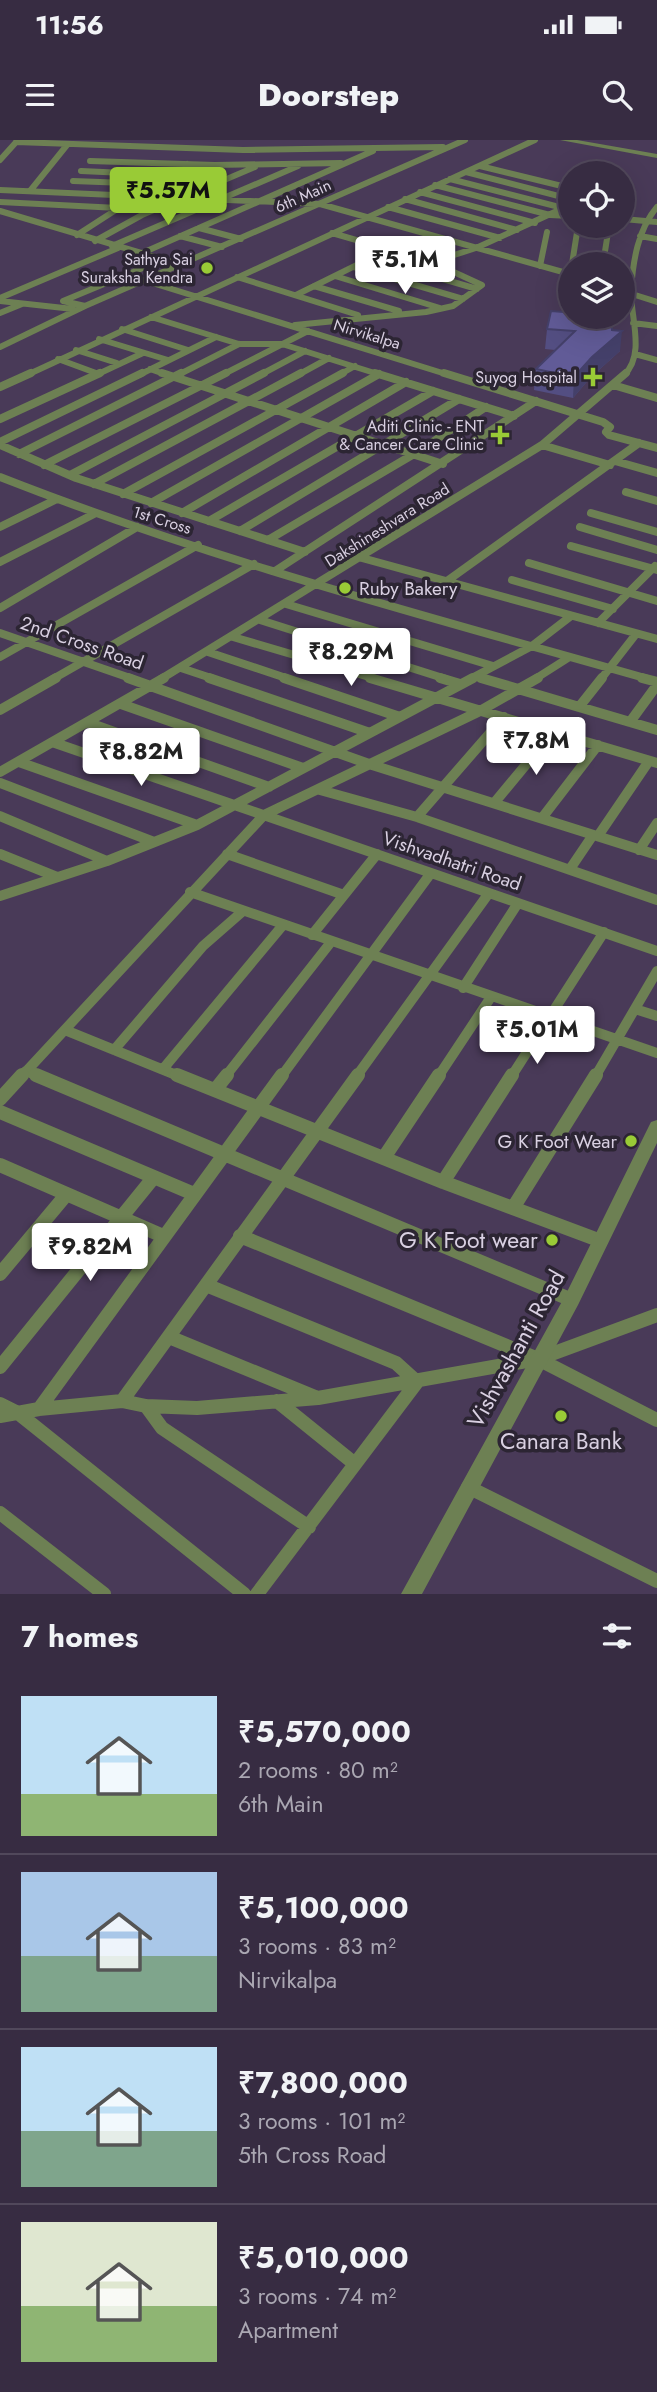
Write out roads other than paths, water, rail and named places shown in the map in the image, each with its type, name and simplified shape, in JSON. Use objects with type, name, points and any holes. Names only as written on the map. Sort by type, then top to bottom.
[{"type":"street","points":[[231,150],[248,140]]},
{"type":"street","name":"6th Main","points":[[0,347],[82,308],[465,140]]},
{"type":"street","points":[[0,387],[535,140]]},
{"type":"street","points":[[564,140],[657,156]]},
{"type":"street","points":[[0,160],[17,141],[231,150],[449,147]]},
{"type":"street","points":[[30,191],[67,145]]},
{"type":"street","points":[[64,192],[101,146]]},
{"type":"street","points":[[139,254],[379,148]]},
{"type":"street","points":[[215,165],[243,150]]},
{"type":"street","points":[[90,161],[215,165],[347,163]]},
{"type":"street","points":[[77,235],[187,164]]},
{"type":"street","points":[[95,241],[181,198],[261,164]]},
{"type":"street","points":[[0,299],[304,164]]},
{"type":"street","points":[[480,166],[558,185]]},
{"type":"street","points":[[81,172],[169,175]]},
{"type":"street","points":[[466,172],[558,196]]},
{"type":"street","points":[[450,179],[558,207]]},
{"type":"street","points":[[73,181],[153,184]]},
{"type":"street","points":[[435,185],[558,215]]},
{"type":"street","points":[[0,190],[320,204],[558,271]]},
{"type":"street","points":[[420,192],[535,223]]},
{"type":"street","points":[[405,199],[517,230]]},
{"type":"street","points":[[0,202],[118,208]]},
{"type":"street","points":[[388,207],[499,238]]},
{"type":"street","points":[[635,261],[646,220],[657,207]]},
{"type":"street","points":[[0,211],[182,265]]},
{"type":"street","points":[[432,261],[476,248],[558,211]]},
{"type":"street","points":[[0,224],[9,213]]},
{"type":"street","points":[[635,220],[657,222]]},
{"type":"street","points":[[199,228],[241,239]]},
{"type":"street","points":[[540,266],[547,232]]},
{"type":"street","points":[[292,325],[442,309],[463,299],[482,285],[432,261],[332,233]]},
{"type":"street","points":[[180,236],[222,247]]},
{"type":"street","points":[[640,236],[657,239]]},
{"type":"street","points":[[296,295],[389,249]]},
{"type":"street","points":[[371,258],[477,289]]},
{"type":"street","points":[[82,308],[63,301],[162,260]]},
{"type":"street","points":[[354,267],[463,299]]},
{"type":"street","points":[[335,276],[442,309]]},
{"type":"street","points":[[237,277],[364,317]]},
{"type":"street","name":"Nirvikalpa","points":[[146,281],[579,414],[608,424],[610,427],[606,433],[609,435],[639,443]]},
{"type":"street","points":[[314,286],[407,313]]},
{"type":"street","points":[[0,288],[12,291],[13,294]]},
{"type":"street","points":[[635,293],[657,302]]},
{"type":"street","points":[[0,299],[82,308]]},
{"type":"street","points":[[0,313],[25,303]]},
{"type":"street","points":[[151,317],[239,344],[282,344],[514,416]]},
{"type":"street","points":[[635,323],[657,329]]},
{"type":"street","points":[[122,329],[188,350]]},
{"type":"street","points":[[633,329],[635,354],[657,360]]},
{"type":"street","points":[[44,465],[308,331]]},
{"type":"street","points":[[0,443],[216,337]]},
{"type":"street","points":[[99,339],[168,360]]},
{"type":"street","points":[[19,454],[239,344]]},
{"type":"street","points":[[76,350],[117,363]]},
{"type":"street","points":[[70,475],[305,351]]},
{"type":"street","points":[[0,419],[4,414],[143,353]]},
{"type":"street","name":"Dakshineshvara Road","points":[[0,772],[153,686],[542,445],[629,370],[635,354]]},
{"type":"street","points":[[94,484],[329,358]]},
{"type":"street","points":[[58,359],[96,373]]},
{"type":"street","points":[[123,494],[355,366]]},
{"type":"street","points":[[150,369],[443,464]]},
{"type":"street","points":[[151,503],[379,374]]},
{"type":"street","points":[[182,513],[406,382]]},
{"type":"street","points":[[613,385],[657,398]]},
{"type":"street","points":[[209,521],[433,391]]},
{"type":"street","points":[[240,531],[458,399]]},
{"type":"street","points":[[275,571],[536,401]]},
{"type":"street","points":[[268,540],[414,454],[486,407]]},
{"type":"street","points":[[0,443],[44,465],[94,484],[305,552]]},
{"type":"street","points":[[447,581],[639,443],[657,448]]},
{"type":"street","points":[[542,445],[657,473]]},
{"type":"street","name":"1st Cross","points":[[0,477],[94,514],[318,585],[657,683]]},
{"type":"street","points":[[0,487],[10,482]]},
{"type":"street","points":[[626,492],[657,501]]},
{"type":"street","points":[[0,527],[55,500]]},
{"type":"street","points":[[591,513],[657,532]]},
{"type":"street","points":[[0,562],[94,514]]},
{"type":"street","points":[[0,608],[137,527]]},
{"type":"street","points":[[580,527],[657,550]]},
{"type":"street","points":[[0,657],[198,545]]},
{"type":"street","points":[[571,546],[655,568]]},
{"type":"street","points":[[362,558],[657,639]]},
{"type":"street","points":[[529,563],[657,601]]},
{"type":"street","points":[[0,710],[87,663],[254,564]]},
{"type":"street","points":[[598,623],[655,568]]},
{"type":"street","points":[[512,580],[613,609]]},
{"type":"street","points":[[286,604],[493,666]]},
{"type":"street","points":[[1,895],[107,861],[197,825],[532,646],[571,616]]},
{"type":"street","points":[[260,620],[460,684]]},
{"type":"street","name":"2nd Cross Road","points":[[0,633],[336,750],[369,764],[657,855]]},
{"type":"street","points":[[579,707],[611,670],[636,634]]},
{"type":"street","points":[[233,637],[653,762],[570,869]]},
{"type":"street","points":[[208,652],[397,716]]},
{"type":"street","points":[[0,1098],[264,815],[478,712],[519,690],[568,658]]},
{"type":"street","points":[[181,668],[367,732]]},
{"type":"street","points":[[476,676],[657,730]]},
{"type":"street","points":[[630,722],[657,683]]},
{"type":"street","points":[[121,704],[303,768]]},
{"type":"street","points":[[417,817],[503,717]]},
{"type":"street","points":[[89,723],[270,787]]},
{"type":"street","points":[[495,802],[553,732]]},
{"type":"street","name":"Vishvadhatri Road","points":[[55,743],[657,951]]},
{"type":"street","points":[[542,818],[598,745]]},
{"type":"street","points":[[19,762],[197,825]]},
{"type":"street","points":[[0,783],[154,842]]},
{"type":"street","points":[[320,790],[417,817],[657,900]]},
{"type":"street","points":[[0,816],[107,861]]},
{"type":"street","points":[[639,850],[657,822]]},
{"type":"street","points":[[0,854],[57,877]]},
{"type":"street","points":[[227,854],[344,895]]},
{"type":"street","points":[[312,935],[377,854]]},
{"type":"street","points":[[39,1409],[431,873]]},
{"type":"street","points":[[190,892],[617,1042],[657,1053]]},
{"type":"street","points":[[122,1401],[283,1179],[315,1130],[430,977],[489,893]]},
{"type":"street","points":[[463,988],[518,903]]},
{"type":"street","points":[[114,1050],[203,946],[243,911]]},
{"type":"street","points":[[163,1069],[283,925]]},
{"type":"street","points":[[443,1182],[604,932]]},
{"type":"street","points":[[215,1090],[331,942]]},
{"type":"street","points":[[513,1208],[617,1042],[657,971]]},
{"type":"street","points":[[385,1156],[491,997]]},
{"type":"street","points":[[635,1009],[657,1016]]},
{"type":"street","points":[[65,1030],[385,1156],[443,1182],[601,1241]]},
{"type":"street","points":[[26,1071],[572,1300]]},
{"type":"street","points":[[0,1112],[194,1194]]},
{"type":"street","name":"Vishvashanti Road","points":[[411,1594],[572,1300],[657,1126]]},
{"type":"street","points":[[0,1166],[163,1236]]},
{"type":"street","points":[[0,1367],[154,1177]]},
{"type":"street","points":[[1,1272],[66,1195]]},
{"type":"street","points":[[240,1237],[538,1359],[657,1420]]},
{"type":"street","points":[[206,1285],[396,1363],[417,1382]]},
{"type":"street","points":[[0,1416],[39,1409],[122,1401],[146,1406],[197,1408],[318,1398],[538,1359],[657,1315]]},
{"type":"street","points":[[169,1337],[318,1398]]},
{"type":"street","points":[[257,1594],[417,1382]]},
{"type":"street","points":[[276,1401],[355,1464]]},
{"type":"street","points":[[0,1405],[18,1413],[244,1594]]},
{"type":"street","points":[[146,1406],[162,1428],[309,1527]]},
{"type":"street","points":[[468,1487],[657,1581]]},
{"type":"street","points":[[0,1513],[104,1594]]},
{"type":"place","name":"Sathya Sai Suraksha Kendra","points":[[207,268]]},
{"type":"place","name":"Suyog Hospital","points":[[593,377]]},
{"type":"place","name":"Aditi Clinic - ENT & Cancer Care Clinic","points":[[500,435]]},
{"type":"place","name":"Ruby Bakery","points":[[345,588]]},
{"type":"place","name":"G K Foot Wear","points":[[631,1141]]},
{"type":"place","name":"G K Foot wear","points":[[552,1240]]},
{"type":"place","name":"Canara Bank","points":[[561,1416]]}]
